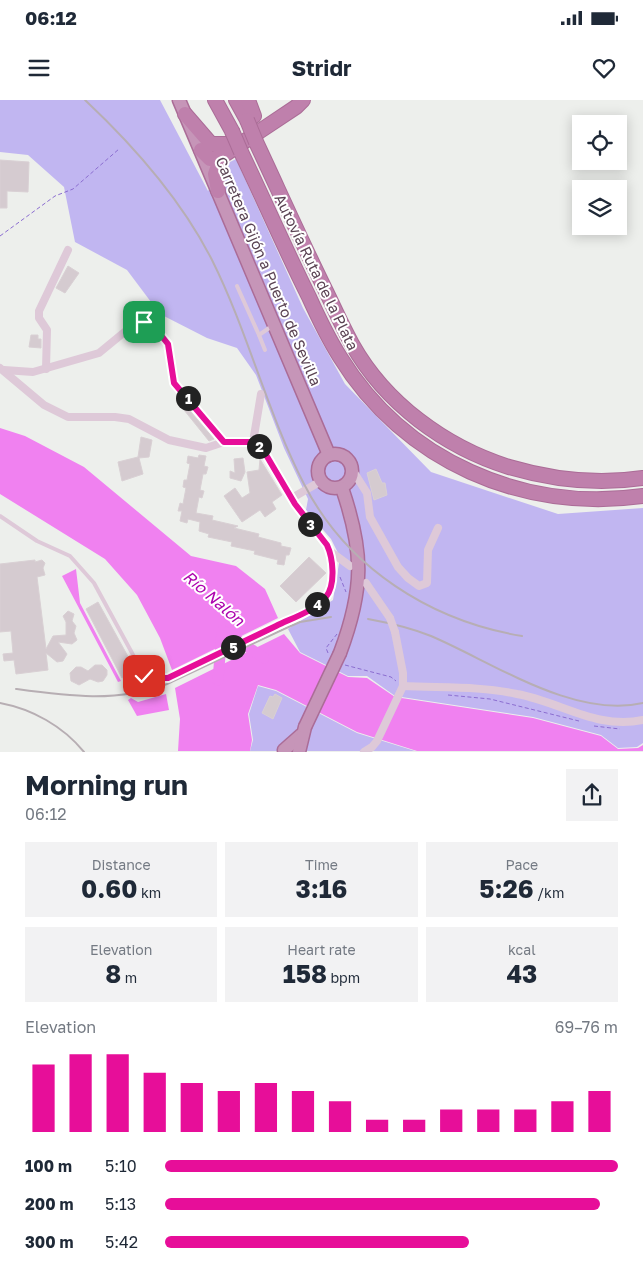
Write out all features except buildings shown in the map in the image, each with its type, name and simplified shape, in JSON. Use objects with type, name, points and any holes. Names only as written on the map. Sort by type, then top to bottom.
[{"type":"highway","name":"Carretera Gijón a Puerto de Sevilla","points":[[179,100],[210,158]]},
{"type":"highway","name":"Autovía Ruta de la Plata","points":[[215,100],[230,137],[241,152],[300,278],[340,357],[367,395],[393,421],[420,443],[473,475],[531,493],[588,500],[643,496]]},
{"type":"highway","name":"Autovía Ruta de la Plata","points":[[236,100],[250,118],[315,270],[358,353],[380,383],[404,407],[430,429],[478,457],[538,476],[590,482],[643,478]]},
{"type":"highway","points":[[248,100],[250,118]]},
{"type":"highway","points":[[185,114],[211,144],[230,137],[291,100]]},
{"type":"highway","points":[[210,158],[296,108],[302,100]]},
{"type":"highway","points":[[210,158],[230,137]]},
{"type":"highway","points":[[210,158],[218,191]]},
{"type":"highway","name":"Carretera Gijón a Puerto de Sevilla","points":[[218,191],[329,455]]},
{"type":"highway","points":[[329,455],[342,455],[352,464],[353,471],[348,484],[342,488],[332,489],[321,481],[318,468],[322,460],[329,455]]},
{"type":"highway","points":[[299,752],[303,731],[340,653],[351,623],[357,596],[359,571],[356,538],[342,488]]},
{"type":"highway","points":[[285,751],[303,731]]},
{"type":"street","points":[[46,369],[47,330],[39,318],[39,311],[68,250]]},
{"type":"street","points":[[2,369],[33,372],[46,369],[99,353],[134,325],[144,322],[152,324],[168,344],[174,383],[224,442]]},
{"type":"street","points":[[2,369],[54,412],[68,418],[115,417],[129,419],[159,436],[186,445],[206,448],[224,442],[253,442],[262,448],[292,498],[331,552],[350,566]]},
{"type":"street","points":[[253,442],[262,394]]},
{"type":"street","points":[[353,471],[367,493],[370,517],[398,567],[419,586],[427,583],[428,550],[438,528]]},
{"type":"street","points":[[292,498],[321,481]]},
{"type":"street","points":[[144,676],[168,678],[280,624],[325,599],[330,592],[332,582],[331,552]]},
{"type":"street","points":[[364,752],[372,748],[401,690],[402,667],[395,632],[390,618],[366,583]]},
{"type":"street","points":[[401,690],[510,692],[587,718],[611,722],[643,720]]},
{"type":"lane","points":[[237,286],[265,350]]},
{"type":"lane","points":[[259,335],[274,324]]},
{"type":"lane","points":[[0,516],[37,541],[70,556],[85,570],[94,583],[144,676]]},
{"type":"path","points":[[0,236],[56,196],[73,189],[119,149]]},
{"type":"path","points":[[447,695],[490,699],[582,722]]},
{"type":"path","points":[[592,725],[616,730],[625,729]]},
{"type":"shaded area","points":[[0,100],[160,100],[208,191],[226,164],[236,159],[303,308],[345,384],[431,472],[558,514],[643,508],[643,743],[637,747],[618,748],[601,735],[533,717],[395,696],[367,676],[348,676],[300,652],[288,629],[333,600],[340,557],[331,539],[306,510],[308,499],[284,448],[256,375],[237,348],[207,338],[160,314],[127,270],[75,242],[64,187],[28,155],[0,152]]},
{"type":"shaded area","points":[[258,686],[276,691],[357,733],[415,751],[250,751],[253,740],[249,714]]},
{"type":"water","points":[[0,428],[25,436],[84,467],[191,556],[236,566],[265,589],[278,618],[172,670],[160,638],[137,595],[105,559],[0,494]]},
{"type":"water","points":[[76,569],[80,603],[121,681],[118,682],[62,576]]},
{"type":"water","points":[[284,634],[300,653],[348,677],[367,678],[395,697],[533,718],[601,736],[618,749],[638,748],[643,745],[643,751],[417,751],[357,732],[276,690],[258,685],[248,714],[252,740],[250,751],[178,751],[180,719],[175,688]]},
{"type":"water","points":[[166,694],[169,710],[137,716],[128,700],[131,698],[138,702]]},
{"type":"waterway","points":[[218,680],[222,631]]},
{"type":"waterway","name":"Río Nalón","points":[[224,631],[264,658]]},
{"type":"railway","points":[[85,100],[155,174],[200,237],[225,287],[291,457],[322,514],[343,541],[368,565],[395,586],[424,603],[456,618],[488,629],[522,636]]},
{"type":"railway","points":[[16,689],[73,696],[111,696],[148,690],[167,684],[300,622],[331,617]]},
{"type":"railway","points":[[368,619],[400,626],[431,636],[535,686],[562,696],[590,703],[617,706],[643,703]]},
{"type":"railway","points":[[0,703],[35,714],[46,720],[67,734],[84,752]]},
{"type":"route","points":[[144,322],[152,324],[168,344],[174,383],[184,392],[224,442],[253,442],[262,448],[295,504],[327,545],[331,552],[332,567],[330,592],[325,599],[309,610],[168,678],[144,676]]}]
